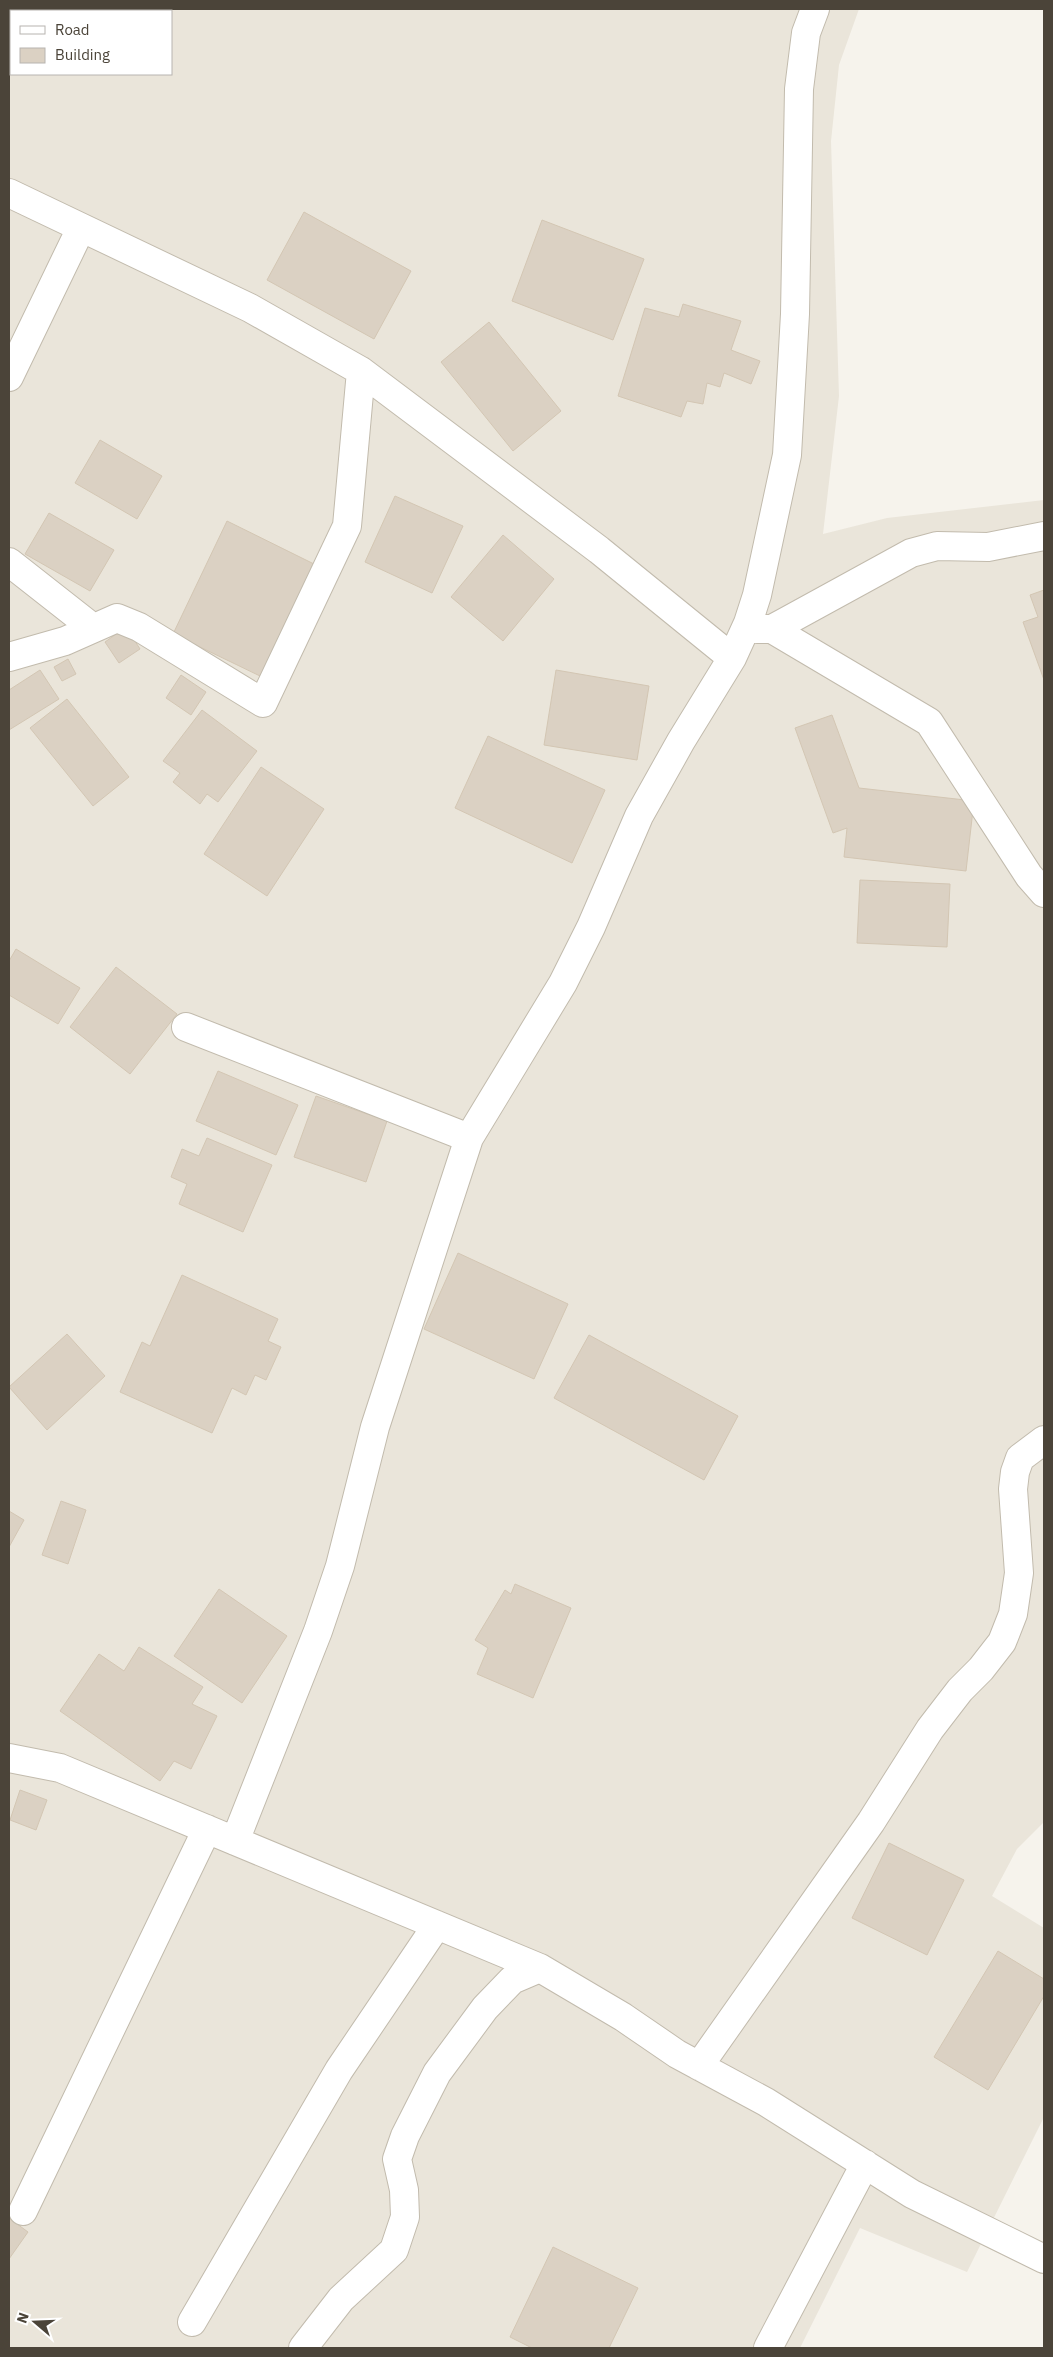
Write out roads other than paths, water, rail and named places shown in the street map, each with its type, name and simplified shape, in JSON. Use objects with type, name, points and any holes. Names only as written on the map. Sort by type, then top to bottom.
[{"type":"street","points":[[759,628],[757,595],[786,455],[796,314],[798,89],[806,33],[815,9]]},
{"type":"street","points":[[9,193],[250,308],[361,371],[599,550],[732,658]]},
{"type":"street","points":[[9,377],[81,228]]},
{"type":"street","points":[[9,657],[65,640],[117,618],[139,627],[263,703],[347,526],[361,371]]},
{"type":"street","points":[[235,1841],[318,1631],[340,1566],[375,1427],[469,1138],[563,982],[591,927],[639,816],[681,741],[732,658],[759,628],[911,553],[937,546],[988,547],[1044,536]]},
{"type":"street","points":[[9,562],[93,628]]},
{"type":"street","points":[[759,628],[929,722],[1029,876],[1044,893]]},
{"type":"street","points":[[186,1027],[469,1138]]},
{"type":"street","points":[[699,2066],[871,1822],[930,1729],[960,1690],[981,1669],[1002,1642],[1012,1614],[1019,1573],[1013,1489],[1015,1472],[1020,1458],[1044,1440]]},
{"type":"street","points":[[9,1758],[60,1768],[540,1968],[623,2017],[677,2054],[766,2102],[912,2194],[1044,2259]]},
{"type":"street","points":[[23,2211],[207,1829]]},
{"type":"street","points":[[192,2322],[339,2070],[437,1925]]},
{"type":"street","points":[[303,2348],[341,2299],[394,2250],[405,2217],[404,2190],[397,2159],[405,2136],[437,2073],[485,2008],[512,1980],[540,1968]]},
{"type":"street","points":[[768,2348],[865,2164]]}]
